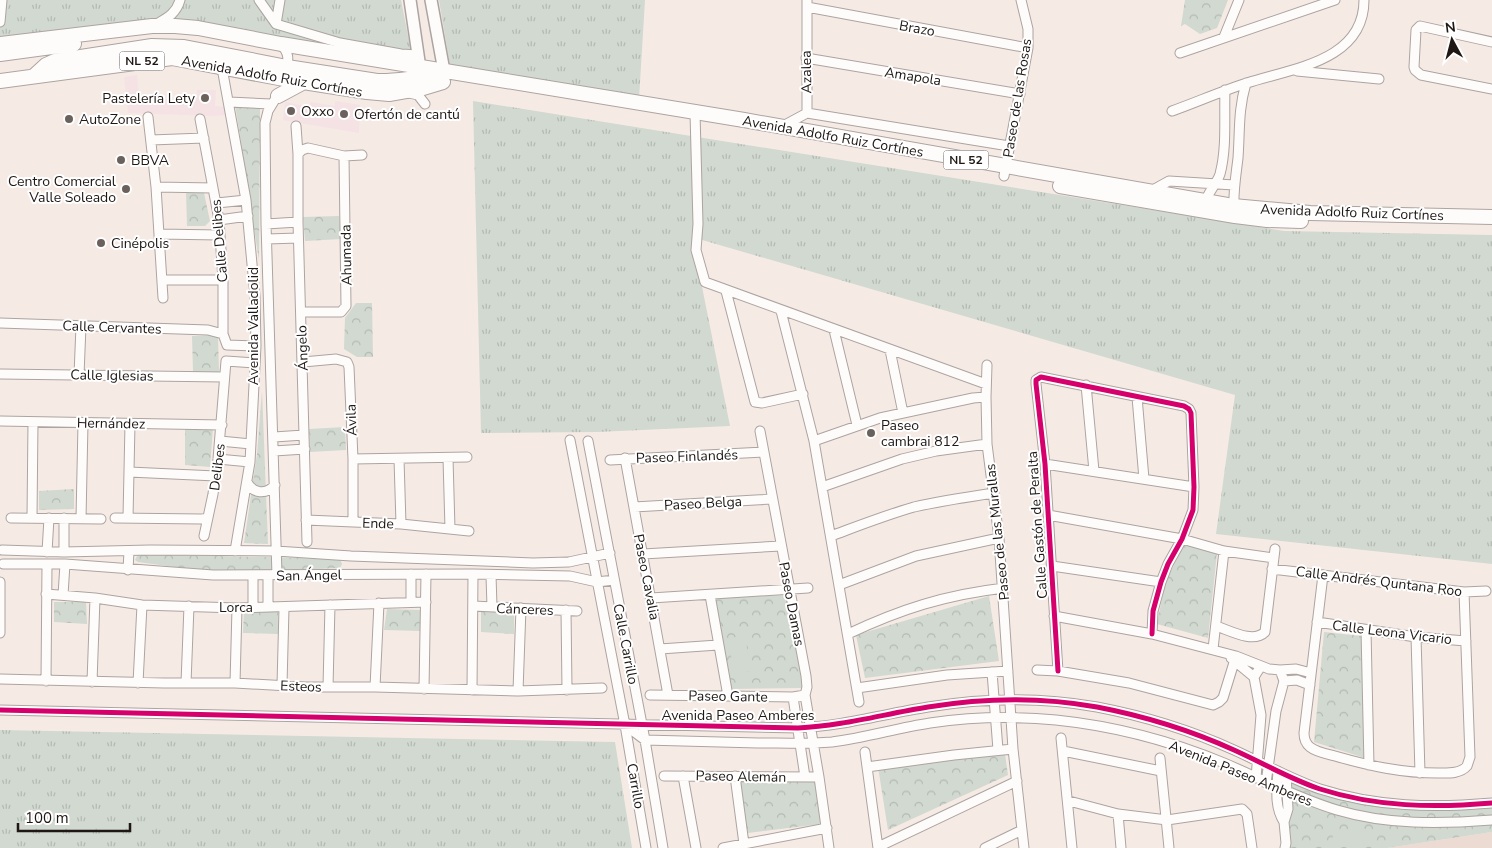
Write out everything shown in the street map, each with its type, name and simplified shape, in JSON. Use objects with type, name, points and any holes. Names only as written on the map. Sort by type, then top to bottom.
[{"type":"main road","name":"Avenida Adolfo Ruiz Cortínes","points":[[0,44],[152,26],[198,28],[284,47],[435,75],[695,117],[780,127],[1006,172],[1150,192],[1208,206],[1234,206],[1310,213],[1492,217]]},
{"type":"main road","points":[[0,49],[170,29],[204,32],[284,47]]},
{"type":"main road","points":[[0,54],[172,32],[284,47]]},
{"type":"main road","points":[[34,76],[46,65],[55,61],[152,46],[184,48],[285,73],[377,81],[403,81],[435,75]]},
{"type":"main road","name":"Avenida Adolfo Ruiz Cortínes","points":[[0,81],[165,58],[180,59],[222,68],[285,73],[304,82],[389,94],[435,75]]},
{"type":"main road","points":[[275,100],[304,82]]},
{"type":"main road","points":[[695,117],[1006,172],[1167,204],[1208,206],[1282,221],[1492,225]]},
{"type":"street","points":[[0,22],[2,0]]},
{"type":"street","points":[[259,0],[276,24],[340,43],[401,54],[435,75]]},
{"type":"street","points":[[276,24],[280,0]]},
{"type":"street","points":[[410,0],[435,75]]},
{"type":"street","points":[[431,0],[435,75]]},
{"type":"street","name":"Paseo de las Rosas","points":[[1006,172],[1009,146],[1028,48],[1028,29],[1022,0]]},
{"type":"street","points":[[1224,37],[1239,0]]},
{"type":"street","points":[[1180,53],[1335,0]]},
{"type":"street","points":[[1172,111],[1225,90],[1292,70],[1329,55],[1345,46],[1355,34],[1362,19],[1364,0]]},
{"type":"street","points":[[171,26],[178,4]]},
{"type":"street","points":[[152,26],[168,18],[178,4]]},
{"type":"street","name":"Brazo","points":[[807,4],[1028,48]]},
{"type":"street","name":"Azalea","points":[[780,127],[807,113],[807,4]]},
{"type":"street","points":[[1492,42],[1420,26],[1416,30],[1414,67],[1421,74],[1492,90]]},
{"type":"street","name":"Avenida Valladolid","points":[[268,607],[276,551],[266,224],[265,123],[285,73],[289,56],[284,47]]},
{"type":"street","name":"Amapola","points":[[806,58],[1020,94]]},
{"type":"street","name":"Avenida Valladolid","points":[[222,68],[248,216],[254,277],[256,346],[250,462],[235,551]]},
{"type":"street","points":[[1292,70],[1378,79]]},
{"type":"street","points":[[1234,206],[1239,115],[1246,83]]},
{"type":"street","points":[[1208,206],[1223,154],[1225,90]]},
{"type":"street","points":[[396,92],[418,95],[425,104]]},
{"type":"street","points":[[229,102],[275,100]]},
{"type":"street","points":[[807,113],[1009,146]]},
{"type":"street","points":[[148,117],[160,234],[163,298]]},
{"type":"street","points":[[695,117],[698,224],[696,250],[703,280],[726,291],[986,384]]},
{"type":"street","name":"Calle Delibes","points":[[200,119],[219,220],[223,280],[223,334],[227,345],[256,346]]},
{"type":"street","name":"Ángelo","points":[[296,126],[307,542]]},
{"type":"street","points":[[151,140],[204,138]]},
{"type":"street","points":[[298,154],[308,148],[344,156],[362,155]]},
{"type":"street","name":"Ahumada","points":[[301,312],[341,312],[346,306],[344,156]]},
{"type":"street","points":[[1150,192],[1169,181],[1234,185]]},
{"type":"street","points":[[156,188],[213,188]]},
{"type":"street","points":[[217,203],[246,200]]},
{"type":"street","points":[[219,220],[248,216]]},
{"type":"street","points":[[266,224],[298,222]]},
{"type":"street","points":[[160,234],[219,235]]},
{"type":"street","points":[[267,239],[298,238]]},
{"type":"street","points":[[162,280],[223,280]]},
{"type":"street","points":[[726,291],[756,402],[762,403],[802,394]]},
{"type":"street","points":[[781,311],[814,441],[859,702]]},
{"type":"street","name":"Calle Cervantes","points":[[0,323],[208,330],[223,334]]},
{"type":"street","points":[[79,375],[80,326]]},
{"type":"street","points":[[834,330],[857,425]]},
{"type":"street","points":[[890,350],[903,413]]},
{"type":"street","name":"Ávila","points":[[303,362],[336,359],[346,362],[350,372],[353,460],[352,522]]},
{"type":"street","points":[[224,377],[226,361],[255,363]]},
{"type":"street","name":"Paseo de las Murallas","points":[[987,365],[987,444],[1004,588],[1013,749],[1024,848]]},
{"type":"street","name":"Calle Iglesias","points":[[0,374],[224,377]]},
{"type":"street","name":"Calle Gastón de Peralta","points":[[1058,671],[1045,464],[1036,384],[1038,378],[1044,376],[1086,385]]},
{"type":"street","name":"Delibes","points":[[204,536],[216,476],[222,425],[224,377]]},
{"type":"street","points":[[1094,471],[1086,385],[1184,406],[1189,409],[1191,413],[1194,487],[1193,510],[1182,539],[1168,564],[1161,582],[1153,612],[1152,634]]},
{"type":"street","points":[[814,441],[857,425],[903,413],[986,397]]},
{"type":"street","points":[[1137,397],[1144,479]]},
{"type":"street","name":"Hernández","points":[[0,421],[222,425]]},
{"type":"street","points":[[32,518],[33,422]]},
{"type":"street","points":[[81,519],[83,423]]},
{"type":"street","points":[[128,518],[130,424]]},
{"type":"street","name":"Paseo Damas","points":[[760,431],[806,676],[807,687],[805,694],[829,848]]},
{"type":"street","points":[[274,437],[304,435]]},
{"type":"street","name":"Calle Carrillo","points":[[570,440],[625,725]]},
{"type":"street","points":[[220,441],[251,444]]},
{"type":"street","name":"Calle Carrillo","points":[[588,441],[645,740],[663,848]]},
{"type":"street","points":[[822,487],[902,459],[936,451],[987,444]]},
{"type":"street","points":[[274,451],[305,449]]},
{"type":"street","name":"Paseo Finlandés","points":[[610,460],[764,452]]},
{"type":"street","points":[[353,460],[467,457]]},
{"type":"street","points":[[448,458],[450,529]]},
{"type":"street","name":"Paseo Cavalia","points":[[625,458],[668,695]]},
{"type":"street","points":[[218,459],[250,462]]},
{"type":"street","points":[[399,459],[402,524]]},
{"type":"street","points":[[1045,464],[1194,487]]},
{"type":"street","points":[[129,472],[216,476]]},
{"type":"street","points":[[247,482],[252,489],[260,492],[268,491],[275,485]]},
{"type":"street","points":[[830,536],[913,508],[945,500],[994,493]]},
{"type":"street","name":"Paseo Belga","points":[[634,507],[772,499]]},
{"type":"street","points":[[1048,515],[1182,539],[1224,551],[1274,553],[1266,628],[1261,636],[1253,638],[1216,626]]},
{"type":"street","points":[[12,518],[101,519]]},
{"type":"street","points":[[47,552],[48,518]]},
{"type":"street","points":[[64,518],[64,552]]},
{"type":"street","points":[[116,518],[208,518]]},
{"type":"street","name":"Ende","points":[[306,520],[402,524],[469,531]]},
{"type":"street","points":[[839,585],[916,556],[999,538]]},
{"type":"street","points":[[643,554],[781,546]]},
{"type":"street","points":[[1,548],[4,559],[1,566]]},
{"type":"street","name":"San Ángel","points":[[1,548],[47,552],[276,551],[533,563],[569,562],[610,553]]},
{"type":"street","points":[[128,570],[129,551]]},
{"type":"street","points":[[1213,649],[1224,551]]},
{"type":"street","points":[[350,574],[351,556]]},
{"type":"street","points":[[533,563],[533,576]]},
{"type":"street","points":[[46,681],[47,564]]},
{"type":"street","points":[[63,596],[65,564]]},
{"type":"street","name":"San Ángel","points":[[1,566],[65,564],[128,570],[253,576],[490,574],[570,576],[597,582],[614,580]]},
{"type":"street","points":[[1052,566],[1161,582]]},
{"type":"street","name":"Calle Andrés Quntana Roo","points":[[1272,569],[1464,592],[1486,591]]},
{"type":"street","points":[[411,574],[411,602]]},
{"type":"street","points":[[424,689],[426,574]]},
{"type":"street","points":[[472,690],[473,574]]},
{"type":"street","points":[[490,574],[492,607]]},
{"type":"street","points":[[1323,575],[1304,738],[1308,746],[1314,750],[1369,765],[1420,772],[1460,772],[1467,766],[1470,758],[1464,592]]},
{"type":"street","points":[[253,576],[254,607]]},
{"type":"street","points":[[0,582],[0,634]]},
{"type":"street","points":[[651,598],[808,588]]},
{"type":"street","points":[[848,634],[877,620],[931,601],[971,592],[1004,588]]},
{"type":"street","name":"Lorca","points":[[46,594],[95,598],[142,605],[237,608],[426,602]]},
{"type":"street","points":[[710,595],[728,696]]},
{"type":"street","points":[[92,682],[95,598]]},
{"type":"street","points":[[375,687],[379,603]]},
{"type":"street","points":[[138,683],[142,605]]},
{"type":"street","points":[[328,686],[330,605]]},
{"type":"street","points":[[186,683],[189,606]]},
{"type":"street","name":"Cánceres","points":[[473,606],[577,611]]},
{"type":"street","points":[[235,683],[237,608]]},
{"type":"street","points":[[282,685],[284,608]]},
{"type":"street","points":[[518,692],[521,608]]},
{"type":"street","points":[[566,610],[566,690]]},
{"type":"street","points":[[1054,616],[1152,634],[1213,649],[1261,666],[1280,670],[1296,669],[1311,673]]},
{"type":"street","name":"Calle Leona Vicario","points":[[1317,622],[1366,630],[1466,641]]},
{"type":"street","points":[[1366,630],[1369,765]]},
{"type":"street","points":[[1416,636],[1420,772]]},
{"type":"street","points":[[660,649],[718,646]]},
{"type":"street","points":[[1037,670],[1058,671],[1129,683],[1213,705],[1220,702],[1223,698],[1232,657]]},
{"type":"street","points":[[1232,657],[1254,677],[1261,715],[1256,778]]},
{"type":"street","points":[[1254,677],[1261,666]]},
{"type":"street","points":[[1266,782],[1276,711],[1284,681],[1280,670]]},
{"type":"street","points":[[857,688],[902,681],[1008,671]]},
{"type":"street","points":[[992,672],[998,750]]},
{"type":"street","name":"Esteos","points":[[0,679],[138,683],[235,683],[518,692],[602,688]]},
{"type":"street","points":[[1284,681],[1297,680],[1310,686]]},
{"type":"street","name":"Paseo Gante","points":[[650,695],[793,697],[805,694]]},
{"type":"street","points":[[793,697],[805,777]]},
{"type":"street","name":"Avenida Paseo Amberes","points":[[0,710],[811,728],[928,706],[1010,700],[1065,703],[1131,714],[1199,735],[1282,773],[1321,789],[1346,796],[1388,804],[1426,807],[1492,803]]},
{"type":"street","name":"Avenida Paseo Amberes","points":[[645,740],[813,743],[850,740],[931,723],[996,717],[1057,720],[1139,735],[1201,754],[1287,792],[1337,810],[1369,818],[1403,822],[1451,823],[1492,820]]},
{"type":"street","points":[[625,725],[645,740]]},
{"type":"street","name":"Carrillo","points":[[625,725],[646,848]]},
{"type":"street","points":[[1061,738],[1069,801],[1072,848]]},
{"type":"street","points":[[867,767],[1013,749]]},
{"type":"street","points":[[1063,751],[1161,771]]},
{"type":"street","points":[[865,752],[878,848],[1017,781]]},
{"type":"street","points":[[1160,758],[1168,848]]},
{"type":"street","points":[[1282,773],[1277,788],[1277,807],[1278,813],[1284,822]]},
{"type":"street","points":[[1282,773],[1287,792],[1288,809],[1284,822],[1285,845]]},
{"type":"street","name":"Paseo Alemán","points":[[664,776],[819,777]]},
{"type":"street","points":[[683,776],[696,848]]},
{"type":"street","points":[[735,776],[744,844]]},
{"type":"street","points":[[1069,801],[1118,814],[1167,820],[1240,808],[1247,814],[1252,848]]},
{"type":"street","points":[[1118,814],[1121,848]]},
{"type":"street","points":[[724,848],[826,828]]},
{"type":"street","points":[[985,848],[1022,830]]},
{"type":"shaded area","points":[[137,75],[139,98],[196,101],[197,90],[216,90],[215,106],[226,107],[225,115],[128,113],[124,77]]},
{"type":"shaded area","points":[[335,101],[360,105],[359,133],[283,120],[285,102],[309,107],[311,102],[335,106]]},
{"type":"shaded area","points":[[1492,832],[1492,848],[1387,848]]},
{"type":"green space","points":[[0,0],[401,0],[413,61],[185,20],[165,20],[0,40]]},
{"type":"green space","points":[[439,0],[645,0],[639,99],[450,66]]},
{"type":"green space","points":[[1185,0],[1228,0],[1217,28],[1200,34],[1185,24],[1181,26]]},
{"type":"green space","points":[[473,101],[1284,231],[1492,235],[1492,564],[1216,534],[1235,395],[692,237],[730,426],[597,432],[481,433]]},
{"type":"green space","points":[[235,104],[260,107],[259,261]]},
{"type":"green space","points":[[186,191],[204,193],[210,221],[205,226],[187,226]]},
{"type":"green space","points":[[339,216],[341,239],[305,241],[303,217]]},
{"type":"green space","points":[[356,303],[372,303],[373,357],[357,357],[344,349],[345,318]]},
{"type":"green space","points":[[218,335],[219,372],[193,372],[192,336]]},
{"type":"green space","points":[[262,391],[268,544],[244,543],[257,454]]},
{"type":"green space","points":[[185,427],[213,428],[210,467],[185,465]]},
{"type":"green space","points":[[345,427],[346,450],[310,452],[309,429]]},
{"type":"green space","points":[[74,489],[74,509],[39,510],[39,491]]},
{"type":"green space","points":[[1185,543],[1217,553],[1208,638],[1157,624],[1165,583]]},
{"type":"green space","points":[[138,554],[340,559],[342,564],[340,568],[218,573],[138,562],[135,560]]},
{"type":"green space","points":[[788,595],[804,688],[728,689],[713,598]]},
{"type":"green space","points":[[989,596],[999,661],[865,678],[856,635]]},
{"type":"green space","points":[[54,602],[86,602],[87,624],[54,622]]},
{"type":"green space","points":[[387,609],[420,610],[420,631],[384,630]]},
{"type":"green space","points":[[244,610],[278,612],[278,634],[243,633]]},
{"type":"green space","points":[[481,611],[514,613],[514,634],[481,632]]},
{"type":"green space","points":[[1324,632],[1361,636],[1365,758],[1314,742]]},
{"type":"green space","points":[[745,636],[751,671],[734,673],[728,638]]},
{"type":"green space","points":[[0,730],[615,742],[632,848],[0,848]]},
{"type":"green space","points":[[1005,754],[1008,775],[888,830],[878,767]]},
{"type":"green space","points":[[1286,775],[1388,804],[1492,803],[1492,832],[1387,848],[1285,848]]},
{"type":"green space","points":[[738,779],[816,780],[821,824],[748,833]]},
{"type":"green space","points":[[1364,827],[1367,844],[1335,848],[1332,832]]},
{"type":"cycle path","points":[[1058,671],[1045,464],[1036,384],[1036,380],[1041,377],[1184,406],[1191,413],[1193,510],[1182,539],[1168,564],[1161,582],[1153,611],[1152,634]]},
{"type":"cycle path","points":[[0,710],[798,728],[831,725],[949,704],[991,700],[1034,700],[1097,707],[1167,724],[1201,736],[1309,785],[1341,795],[1405,805],[1427,806],[1492,803]]},
{"type":"place","name":"Pastelería Lety","points":[[205,98]]},
{"type":"place","name":"Oxxo","points":[[291,111]]},
{"type":"place","name":"Ofertón de cantú","points":[[344,114]]},
{"type":"place","name":"AutoZone","points":[[69,119]]},
{"type":"place","name":"BBVA","points":[[121,160]]},
{"type":"place","name":"Centro Comercial Valle Soleado","points":[[126,189]]},
{"type":"place","name":"Cinépolis","points":[[101,243]]},
{"type":"place","name":"Paseo cambrai 812","points":[[871,433]]}]
